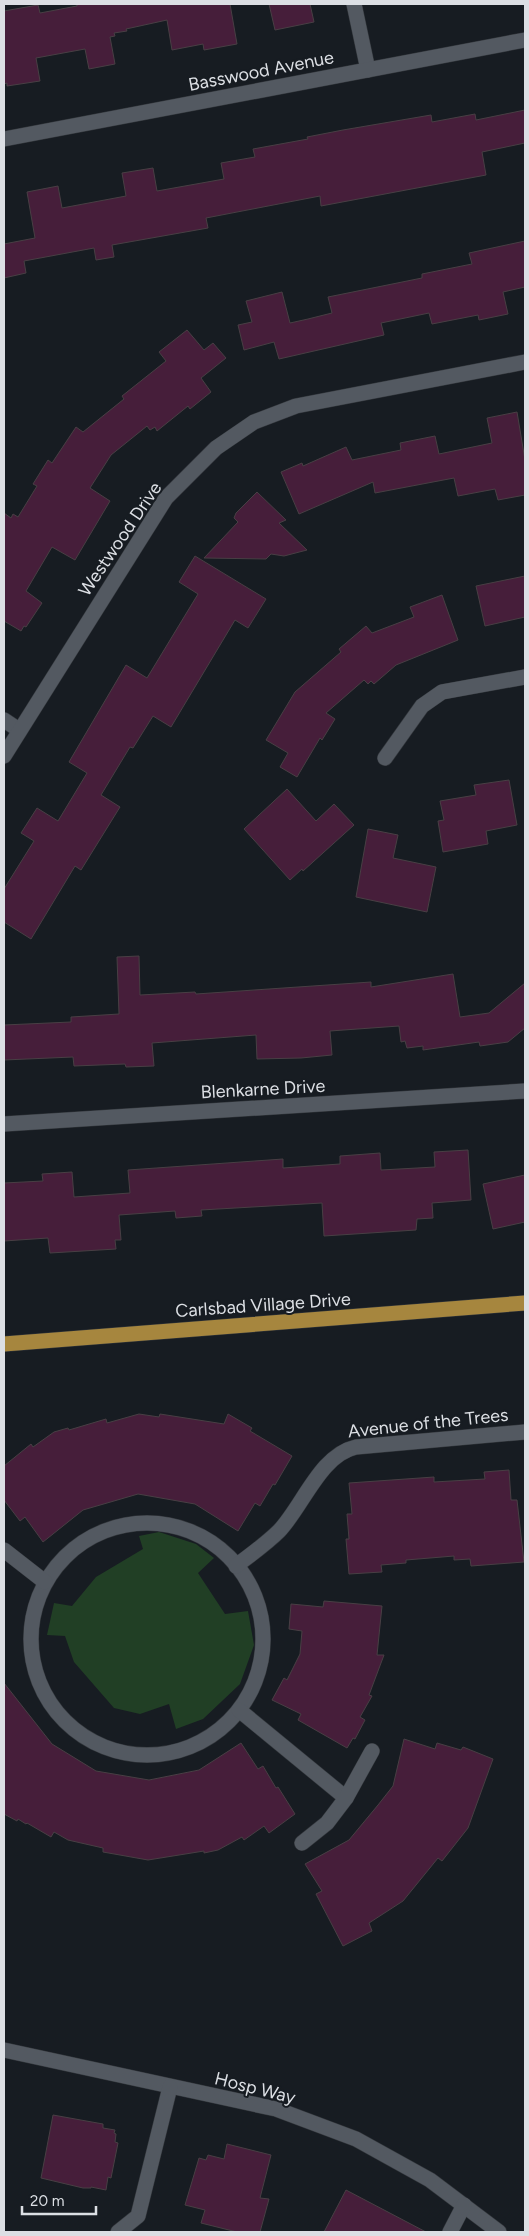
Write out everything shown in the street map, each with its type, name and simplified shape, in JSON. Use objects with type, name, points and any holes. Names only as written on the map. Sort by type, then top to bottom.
[{"type":"main road","name":"Carlsbad Village Drive","points":[[4,1344],[525,1303]]},
{"type":"street","points":[[354,4],[368,70]]},
{"type":"street","name":"Basswood Avenue","points":[[4,139],[525,40]]},
{"type":"street","name":"Westwood Drive","points":[[4,756],[166,498],[216,448],[254,422],[296,406],[525,362]]},
{"type":"street","points":[[386,758],[422,706],[442,692],[525,678]]},
{"type":"street","points":[[4,720],[19,730]]},
{"type":"street","name":"Blenkarne Drive","points":[[4,1124],[525,1091]]},
{"type":"street","name":"Avenue of the Trees","points":[[236,1566],[279,1531],[329,1462],[343,1450],[525,1432]]},
{"type":"street","points":[[138,1523],[163,1523],[192,1532],[215,1545],[236,1566],[252,1588],[261,1616],[263,1641],[260,1669],[249,1694],[239,1710],[224,1726],[202,1741],[182,1750],[162,1754],[120,1752],[98,1743],[79,1732],[68,1723],[48,1699],[36,1671],[31,1637],[34,1610],[46,1582],[60,1562],[74,1548],[92,1536],[110,1528],[138,1523]]},
{"type":"street","points":[[4,1550],[46,1582]]},
{"type":"street","points":[[239,1710],[346,1798]]},
{"type":"street","points":[[302,1843],[327,1823],[346,1798],[372,1751]]},
{"type":"street","name":"Hosp Way","points":[[4,2050],[276,2109],[356,2140],[430,2180],[499,2232]]},
{"type":"street","points":[[118,2232],[138,2216],[170,2087]]},
{"type":"street","points":[[450,2232],[464,2205]]},
{"type":"green space","points":[[159,1532],[196,1544],[214,1558],[198,1573],[225,1614],[248,1611],[254,1645],[240,1684],[203,1719],[176,1729],[169,1704],[140,1714],[114,1708],[74,1662],[65,1636],[47,1635],[54,1603],[72,1606],[96,1577],[143,1549],[139,1536]]},
{"type":"building","points":[[77,4],[230,4],[237,44],[204,50],[203,44],[172,50],[167,20],[114,33],[115,36],[110,37],[115,64],[89,69],[85,49],[36,58],[40,81],[7,86],[7,83],[4,84],[4,11],[38,5],[40,13],[77,6]]},
{"type":"building","points":[[269,4],[310,4],[314,22],[275,30]]},
{"type":"building","points":[[525,110],[525,143],[482,152],[486,175],[321,206],[320,196],[206,218],[208,228],[112,245],[114,257],[96,260],[94,248],[24,261],[26,273],[4,278],[4,244],[35,238],[27,192],[58,186],[62,208],[126,196],[122,173],[153,168],[157,191],[224,179],[221,163],[255,157],[253,149],[308,139],[307,137],[431,115],[432,122],[475,114],[476,120]]},
{"type":"building","points":[[525,241],[525,287],[503,292],[508,314],[479,320],[478,315],[432,324],[429,313],[381,323],[384,335],[279,359],[274,342],[244,350],[238,325],[252,322],[246,301],[282,292],[290,323],[332,313],[328,297],[422,278],[422,274],[472,264],[469,253]]},
{"type":"building","points":[[187,330],[204,350],[213,343],[226,358],[201,378],[211,392],[190,409],[188,406],[157,431],[155,427],[150,430],[147,426],[111,455],[90,488],[110,501],[75,560],[52,547],[26,591],[42,603],[26,627],[24,626],[21,631],[4,621],[4,513],[11,518],[13,514],[18,517],[37,486],[33,484],[48,460],[52,463],[76,427],[83,432],[124,399],[122,396],[166,361],[159,352]]},
{"type":"building","points":[[517,412],[525,460],[525,495],[498,500],[495,489],[458,496],[454,478],[375,493],[373,482],[299,514],[281,472],[302,463],[303,466],[346,447],[352,460],[401,450],[400,443],[435,436],[439,454],[492,443],[487,418]]},
{"type":"building","points":[[257,492],[286,520],[279,523],[307,550],[284,556],[271,554],[266,559],[204,558],[238,522],[234,518],[236,513]]},
{"type":"building","points":[[195,556],[266,599],[248,628],[235,620],[171,727],[153,716],[133,748],[130,747],[101,795],[120,807],[81,870],[75,866],[31,939],[4,922],[4,889],[34,841],[21,833],[37,808],[58,821],[87,773],[69,762],[126,665],[147,678],[198,594],[179,582]]},
{"type":"building","points":[[525,576],[525,617],[485,626],[476,586]]},
{"type":"building","points":[[442,595],[458,640],[396,665],[374,684],[371,681],[368,684],[364,680],[326,713],[335,719],[322,740],[320,738],[297,777],[280,767],[288,753],[266,740],[295,692],[341,652],[339,649],[366,626],[372,633],[414,617],[410,607]]},
{"type":"building","points":[[509,780],[517,825],[486,831],[488,844],[443,852],[438,821],[444,820],[440,801],[476,795],[474,785]]},
{"type":"building","points":[[287,789],[316,821],[334,804],[354,825],[303,871],[302,869],[290,880],[244,829]]},
{"type":"building","points":[[368,829],[398,835],[393,858],[436,867],[427,912],[356,897]]},
{"type":"building","points":[[139,956],[140,995],[195,992],[196,994],[371,982],[371,987],[453,974],[460,1017],[489,1013],[525,983],[525,1028],[508,1042],[480,1046],[479,1042],[423,1050],[423,1046],[407,1048],[405,1041],[401,1042],[399,1026],[330,1031],[332,1055],[301,1058],[257,1059],[256,1035],[152,1043],[154,1066],[126,1067],[125,1064],[74,1066],[73,1057],[4,1060],[4,1025],[71,1022],[71,1017],[119,1014],[117,957]]},
{"type":"building","points":[[468,1150],[471,1200],[432,1203],[433,1218],[417,1219],[416,1230],[324,1236],[322,1203],[201,1210],[202,1216],[176,1218],[175,1211],[119,1215],[121,1240],[115,1240],[116,1249],[50,1253],[48,1238],[4,1241],[4,1183],[43,1181],[42,1174],[72,1172],[74,1197],[130,1193],[128,1170],[283,1159],[283,1168],[340,1164],[340,1156],[380,1153],[381,1170],[435,1167],[434,1152]]},
{"type":"building","points":[[525,1175],[525,1222],[493,1229],[483,1184]]},
{"type":"building","points":[[139,1414],[159,1417],[160,1414],[224,1424],[228,1414],[252,1428],[250,1431],[292,1456],[260,1506],[255,1503],[238,1531],[195,1504],[138,1494],[83,1510],[43,1542],[25,1517],[20,1521],[4,1500],[4,1466],[31,1444],[33,1447],[54,1432],[68,1428],[69,1430],[106,1419],[107,1423]]},
{"type":"building","points":[[509,1470],[511,1500],[517,1500],[524,1562],[471,1566],[470,1559],[454,1560],[454,1556],[406,1560],[406,1563],[381,1565],[382,1572],[349,1574],[346,1539],[349,1539],[347,1514],[352,1514],[349,1483],[434,1477],[434,1482],[485,1479],[484,1472]]},
{"type":"building","points":[[324,1601],[382,1606],[377,1655],[384,1655],[369,1695],[372,1696],[360,1717],[365,1720],[355,1739],[353,1738],[347,1748],[298,1720],[301,1714],[272,1700],[284,1678],[287,1680],[300,1654],[302,1631],[289,1629],[291,1604],[323,1607]]},
{"type":"building","points":[[4,1683],[52,1744],[96,1771],[149,1780],[199,1770],[241,1743],[258,1769],[263,1766],[295,1814],[269,1833],[264,1826],[244,1840],[242,1837],[218,1850],[148,1860],[103,1852],[103,1848],[68,1840],[54,1832],[51,1837],[27,1823],[18,1819],[17,1821],[4,1814]]},
{"type":"building","points":[[404,1739],[435,1749],[437,1743],[461,1750],[463,1747],[493,1759],[468,1828],[442,1861],[438,1858],[403,1901],[369,1923],[372,1931],[343,1946],[316,1894],[322,1891],[305,1864],[349,1840],[378,1805],[393,1786]]},
{"type":"building","points":[[53,2115],[103,2124],[103,2128],[115,2130],[115,2142],[118,2143],[111,2178],[108,2177],[106,2190],[91,2187],[83,2188],[41,2178]]},
{"type":"building","points":[[227,2144],[271,2155],[260,2198],[269,2199],[260,2232],[237,2232],[201,2223],[205,2210],[185,2205],[199,2158],[206,2160],[208,2155],[224,2159]]},
{"type":"building","points":[[346,2190],[426,2232],[324,2232]]}]
